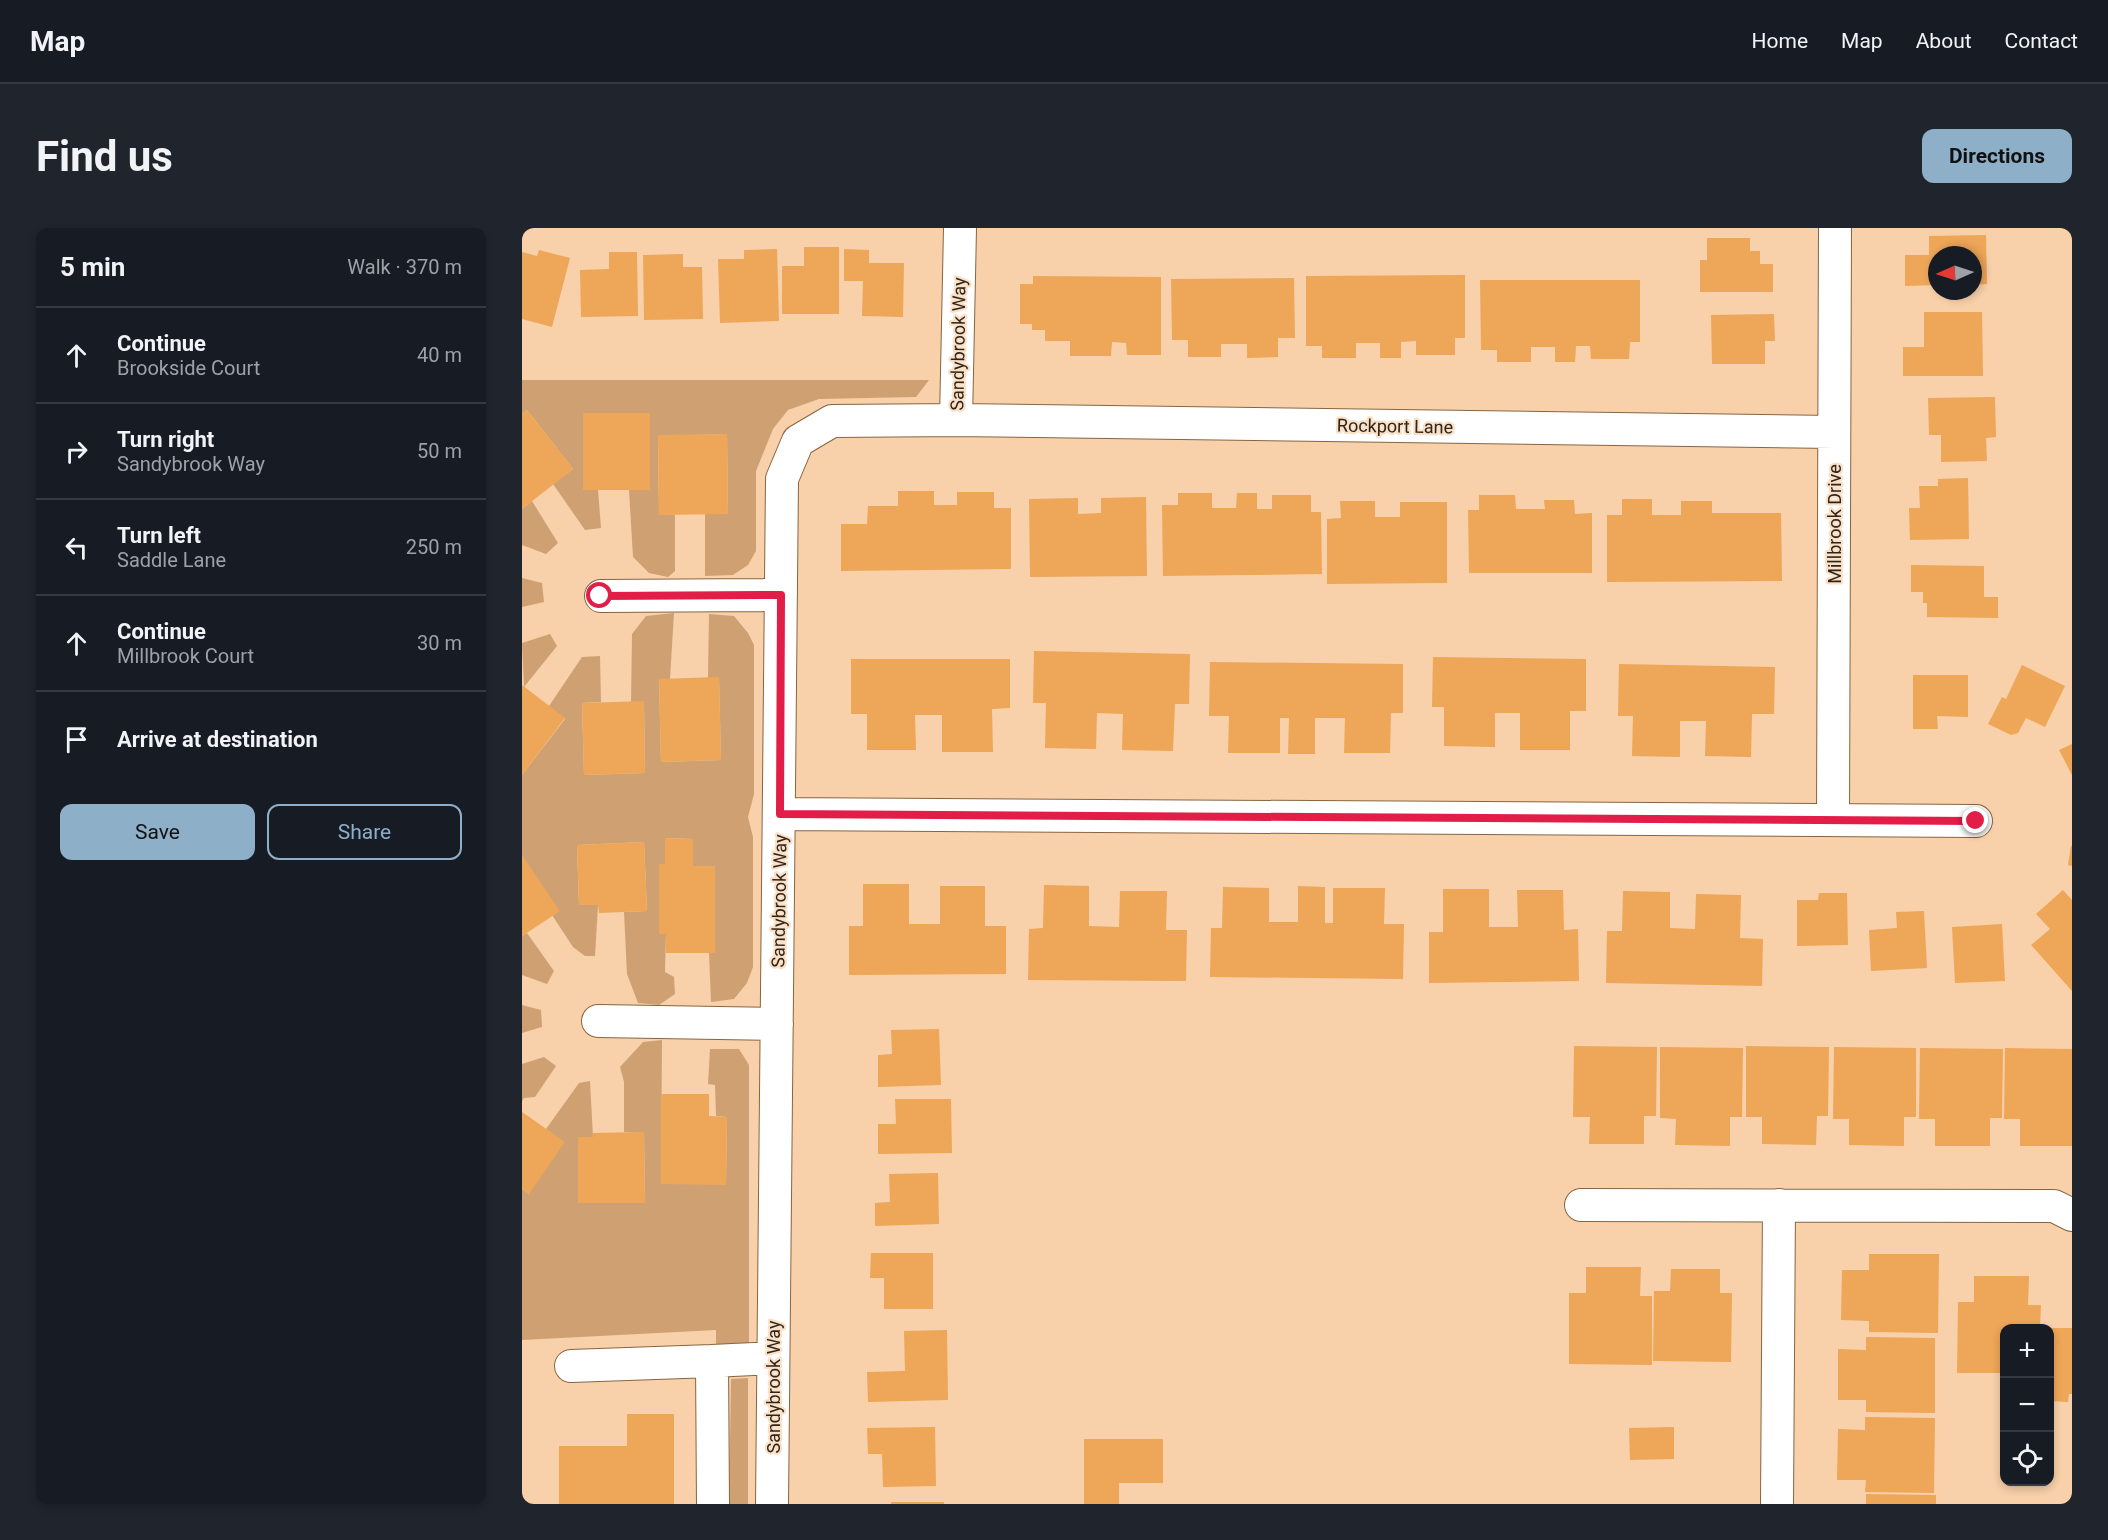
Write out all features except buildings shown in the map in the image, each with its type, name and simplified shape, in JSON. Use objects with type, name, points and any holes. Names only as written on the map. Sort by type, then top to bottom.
[{"type":"street","name":"Sandybrook Way","points":[[772,1504],[782,478],[798,441],[832,422],[956,420],[960,228]]},
{"type":"street","name":"Millbrook Drive","points":[[1833,819],[1835,228]]},
{"type":"street","name":"Rockport Lane","points":[[956,420],[1834,432]]},
{"type":"street","points":[[600,596],[781,595]]},
{"type":"street","points":[[780,814],[1976,821]]},
{"type":"street","points":[[598,1022],[777,1024]]},
{"type":"street","points":[[1581,1205],[2054,1206],[2072,1215]]},
{"type":"street","points":[[1777,1504],[1779,1205]]},
{"type":"street","points":[[572,1366],[773,1358]]},
{"type":"street","points":[[712,1360],[713,1504]]},
{"type":"shaded area","points":[[522,380],[929,380],[916,397],[819,399],[788,410],[773,429],[756,471],[756,551],[748,565],[733,575],[705,576],[705,514],[728,513],[727,434],[658,436],[659,514],[675,515],[675,571],[668,577],[649,573],[633,557],[629,490],[650,490],[650,414],[583,414],[583,490],[598,490],[601,528],[585,530],[553,484],[573,469],[527,410],[522,414]]},
{"type":"shaded area","points":[[532,501],[558,543],[546,554],[522,545],[522,509]]},
{"type":"shaded area","points":[[522,578],[542,583],[544,602],[522,607]]},
{"type":"shaded area","points":[[674,613],[670,679],[659,679],[661,762],[721,760],[719,678],[708,678],[709,614],[734,616],[748,633],[754,645],[754,794],[748,817],[753,837],[753,967],[747,983],[734,999],[711,1002],[709,953],[693,866],[693,839],[665,838],[665,864],[659,865],[659,933],[666,934],[665,972],[674,977],[675,994],[659,1005],[638,1003],[627,974],[624,912],[647,911],[644,842],[577,845],[579,905],[598,905],[595,956],[585,956],[573,947],[552,915],[522,855],[522,775],[565,719],[549,706],[582,657],[600,656],[601,702],[582,703],[584,775],[645,773],[644,702],[631,702],[632,634],[646,616]]},
{"type":"shaded area","points":[[550,634],[557,646],[524,687],[522,643]]},
{"type":"shaded area","points":[[527,933],[554,971],[547,984],[522,975],[522,936]]},
{"type":"shaded area","points":[[522,1005],[541,1010],[542,1027],[522,1033]]},
{"type":"shaded area","points":[[662,1040],[661,1184],[726,1184],[727,1117],[716,1116],[715,1085],[708,1084],[710,1049],[739,1049],[749,1065],[749,1349],[716,1349],[716,1330],[522,1340],[522,1189],[529,1194],[546,1129],[579,1083],[590,1081],[593,1137],[578,1138],[578,1203],[645,1202],[644,1133],[624,1132],[624,1082],[620,1067],[643,1042]]},
{"type":"shaded area","points":[[544,1057],[556,1066],[535,1097],[524,1098],[522,1101],[522,1064]]},
{"type":"shaded area","points":[[748,1378],[748,1504],[729,1504],[731,1379]]},
{"type":"route","points":[[600,596],[781,595],[780,814],[1976,821]]}]
